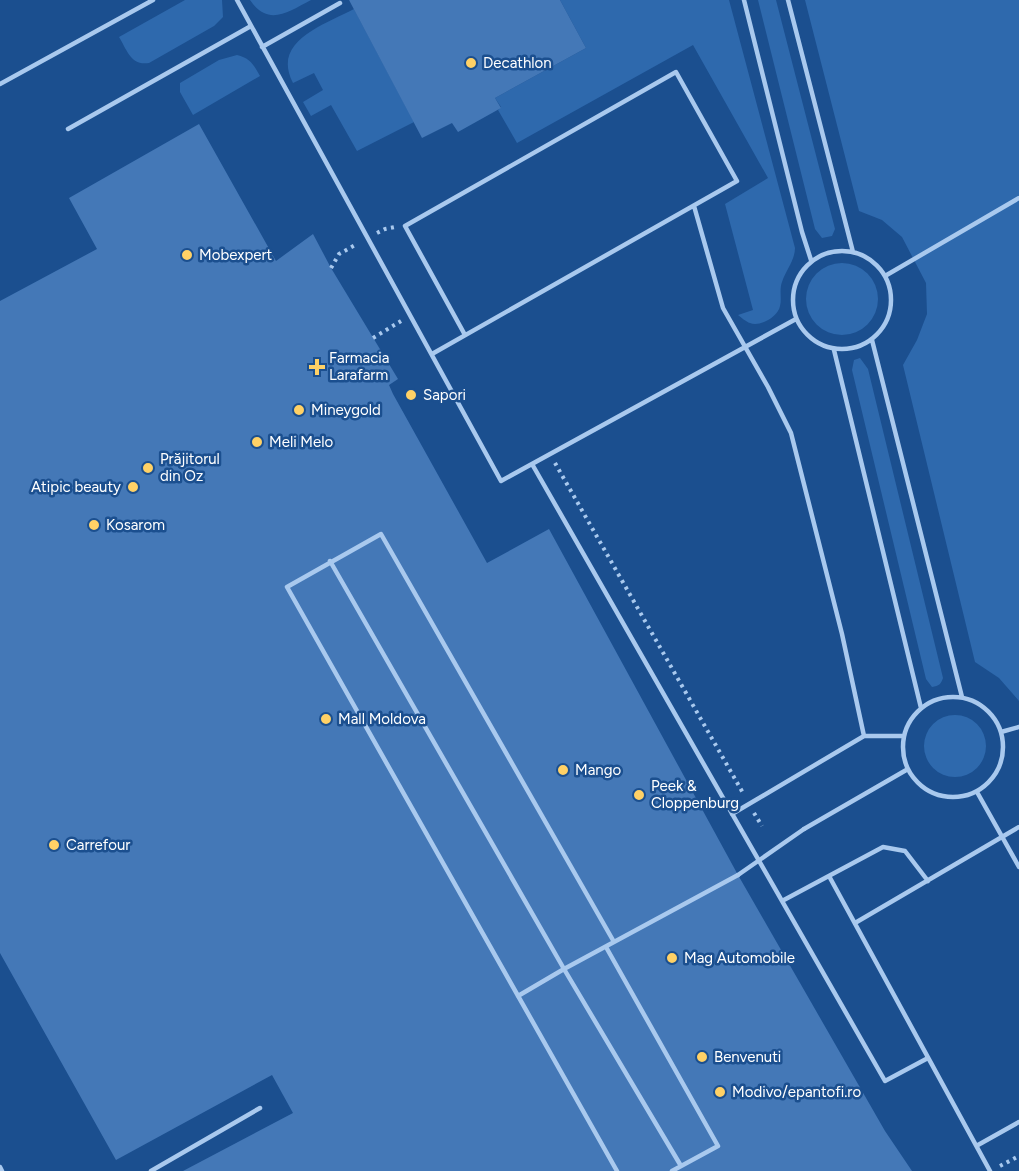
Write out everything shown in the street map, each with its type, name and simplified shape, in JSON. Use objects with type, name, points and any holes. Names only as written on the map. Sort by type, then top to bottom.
[{"type":"lane","points":[[0,84],[153,0]]},
{"type":"lane","points":[[237,0],[501,481],[796,319]]},
{"type":"lane","points":[[744,0],[811,260]]},
{"type":"lane","points":[[788,0],[853,252]]},
{"type":"lane","points":[[262,47],[340,3]]},
{"type":"lane","points":[[68,129],[251,26]]},
{"type":"lane","points":[[432,354],[736,182],[676,72],[405,226],[465,335]]},
{"type":"lane","points":[[885,276],[1019,198]]},
{"type":"lane","points":[[694,206],[723,308],[791,433],[847,655],[864,736]]},
{"type":"lane","points":[[832,251],[853,252],[872,261],[885,276],[892,299],[890,311],[887,322],[872,340],[854,348],[834,350],[812,340],[803,332],[792,304],[794,287],[801,271],[811,260],[832,251]]},
{"type":"lane","points":[[872,340],[962,697]]},
{"type":"lane","points":[[834,350],[921,708]]},
{"type":"lane","points":[[532,464],[885,1082],[928,1058]]},
{"type":"lane","points":[[614,942],[381,534],[286,586],[617,1171]]},
{"type":"lane","points":[[330,561],[564,969],[681,1166]]},
{"type":"lane","points":[[962,697],[975,701],[995,719],[1004,746],[1002,760],[997,773],[988,784],[976,792],[961,797],[945,797],[930,792],[916,782],[903,753],[904,736],[910,721],[921,708],[933,700],[962,697]]},
{"type":"lane","points":[[1001,732],[1019,727]]},
{"type":"lane","points":[[732,814],[864,736],[904,736]]},
{"type":"lane","points":[[518,996],[738,875],[804,830],[908,768]]},
{"type":"lane","points":[[976,792],[1019,867]]},
{"type":"lane","points":[[855,923],[1019,827]]},
{"type":"lane","points":[[782,901],[883,847],[905,851],[928,881]]},
{"type":"lane","points":[[829,876],[991,1171]]},
{"type":"lane","points":[[606,947],[718,1146],[672,1171]]},
{"type":"lane","points":[[151,1171],[260,1108]]},
{"type":"lane","points":[[978,1145],[1019,1122]]},
{"type":"path","points":[[991,1171],[1019,1156]]},
{"type":"shaded area","points":[[185,0],[222,0],[223,17],[214,26],[149,63],[134,60],[119,37]]},
{"type":"shaded area","points":[[250,0],[311,0],[279,15],[271,15],[257,8]]},
{"type":"shaded area","points":[[560,0],[729,0],[795,248],[794,257],[781,285],[779,310],[768,320],[754,324],[738,315],[753,310],[725,204],[768,178],[693,45],[517,143],[498,110],[501,107],[495,98],[586,48]]},
{"type":"shaded area","points":[[758,0],[776,0],[835,229],[832,236],[822,238],[815,229]]},
{"type":"shaded area","points":[[805,0],[1019,0],[1019,701],[999,678],[975,662],[903,365],[917,340],[927,314],[926,283],[902,237],[882,220],[859,211]]},
{"type":"shaded area","points":[[354,9],[414,122],[357,151],[331,105],[311,116],[303,102],[323,90],[314,73],[293,83],[288,68],[289,56],[304,36]]},
{"type":"shaded area","points":[[237,55],[251,62],[260,76],[193,115],[180,92],[180,83],[219,60]]},
{"type":"shaded area","points":[[842,263],[862,269],[872,279],[878,299],[872,319],[862,329],[842,335],[822,329],[812,319],[806,299],[812,279],[822,269]]},
{"type":"shaded area","points":[[860,358],[868,369],[943,678],[934,687],[926,679],[852,370],[854,360]]},
{"type":"shaded area","points":[[955,715],[972,720],[977,724],[981,729],[986,746],[981,763],[977,768],[972,772],[955,777],[938,772],[933,768],[929,763],[924,746],[929,729],[933,724],[938,720]]},
{"type":"building","name":"Decathlon","points":[[349,0],[560,0],[586,48],[495,98],[501,108],[458,132],[452,123],[422,138]]},
{"type":"building","name":"Mall Moldova","points":[[199,124],[276,261],[313,234],[398,379],[389,385],[393,394],[487,563],[549,529],[738,875],[885,1131],[912,1171],[183,1171],[293,1113],[272,1075],[116,1160],[0,953],[0,301],[97,249],[69,198]]},
{"type":"place","name":"Decathlon","points":[[471,63]]},
{"type":"place","name":"Mobexpert","points":[[187,255]]},
{"type":"place","name":"Farmacia Larafarm","points":[[317,367]]},
{"type":"place","name":"Sapori","points":[[411,395]]},
{"type":"place","name":"Mineygold","points":[[299,410]]},
{"type":"place","name":"Meli Melo","points":[[257,442]]},
{"type":"place","name":"Prăjitorul din Oz","points":[[148,468]]},
{"type":"place","name":"Atipic beauty","points":[[133,487]]},
{"type":"place","name":"Kosarom","points":[[94,525]]},
{"type":"place","name":"Mall Moldova","points":[[326,719]]},
{"type":"place","name":"Mango","points":[[563,770]]},
{"type":"place","name":"Peek & Cloppenburg","points":[[639,795]]},
{"type":"place","name":"Carrefour","points":[[54,845]]},
{"type":"place","name":"Mag Automobile","points":[[672,958]]},
{"type":"place","name":"Benvenuti","points":[[702,1057]]},
{"type":"place","name":"Modivo/epantofi.ro","points":[[720,1092]]}]
